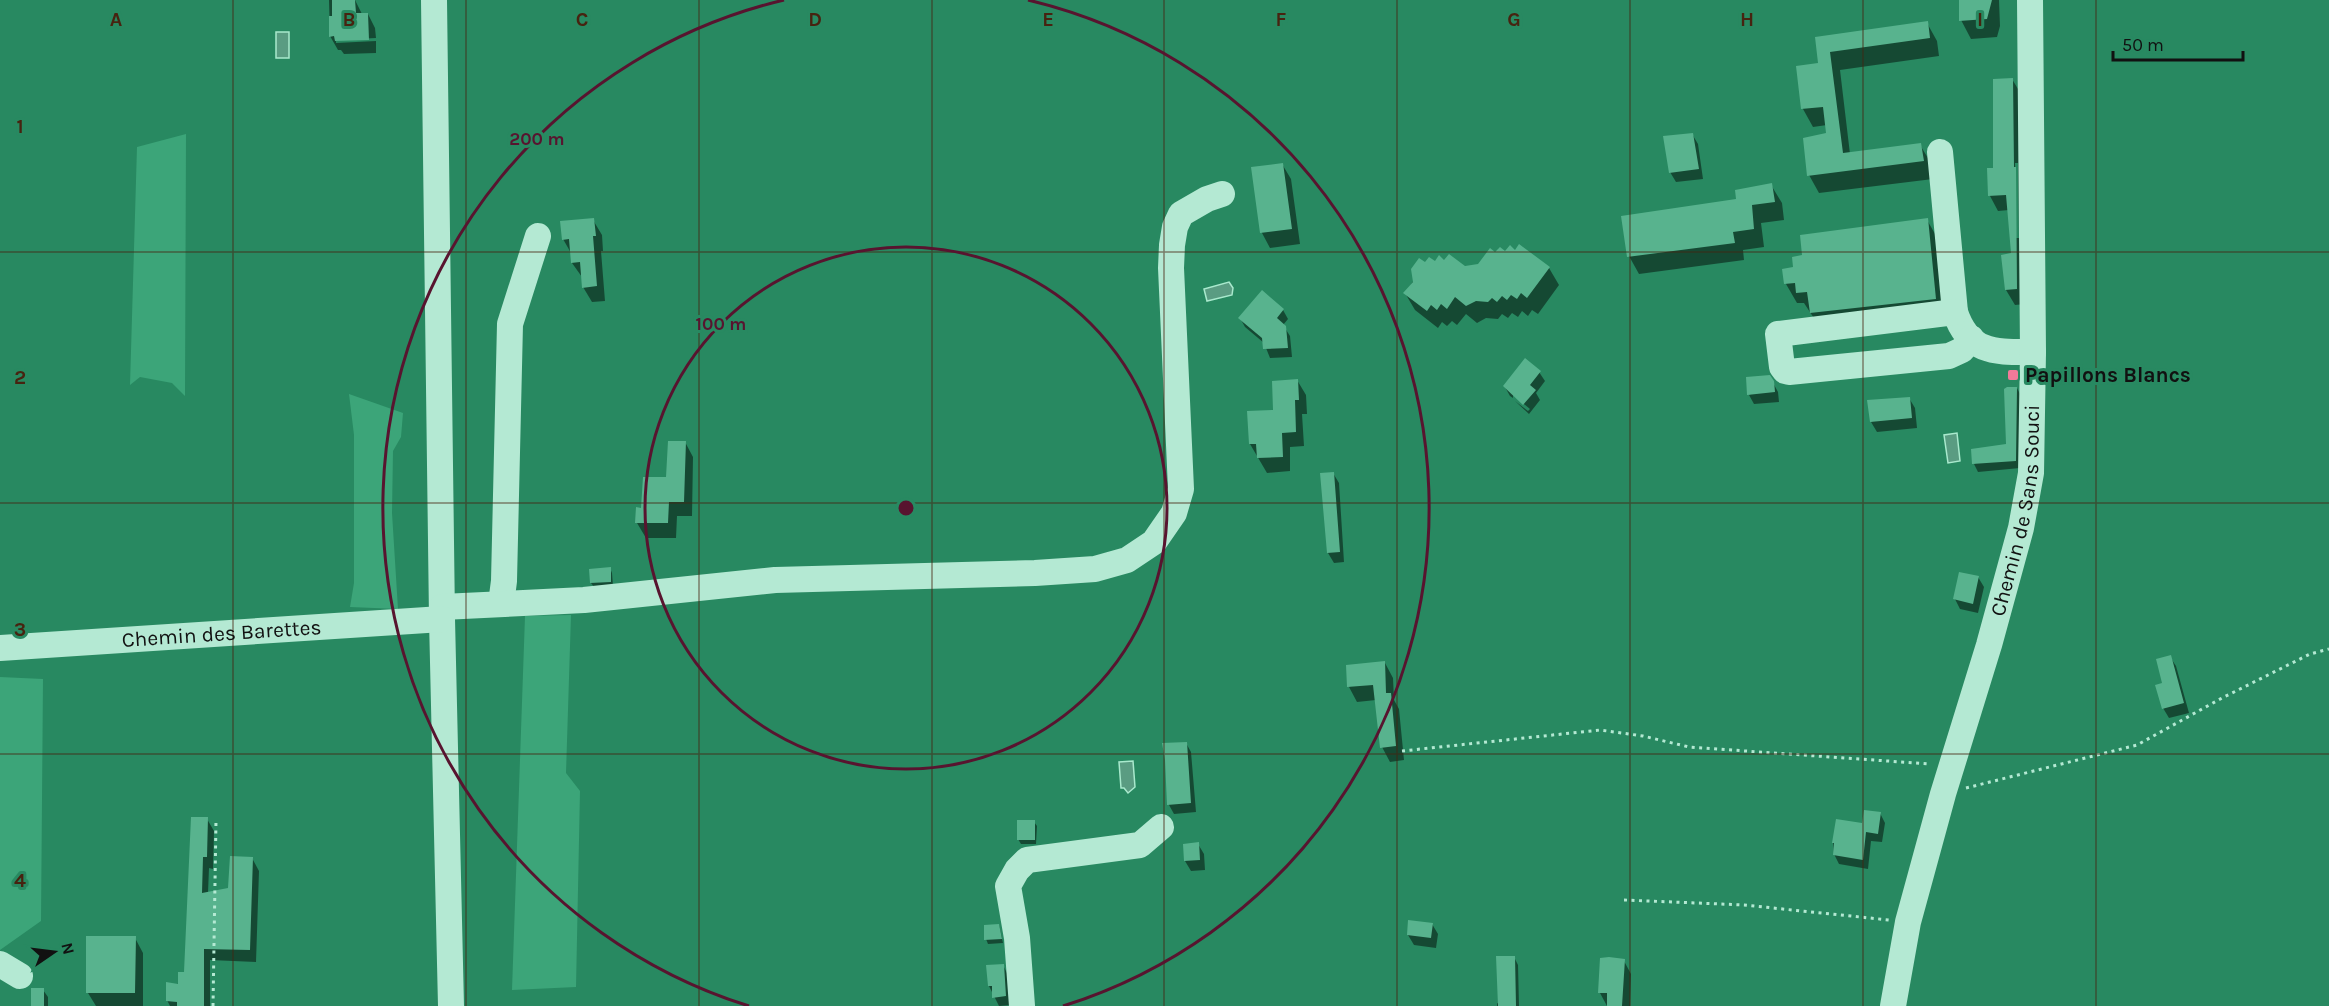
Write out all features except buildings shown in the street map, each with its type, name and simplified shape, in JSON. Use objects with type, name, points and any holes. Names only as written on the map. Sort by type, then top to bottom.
[{"type":"street","points":[[434,0],[442,613],[451,1006]]},
{"type":"street","name":"Chemin de Sans Souci","points":[[1893,1006],[1908,922],[1943,794],[1989,645],[2021,528],[2031,473],[2033,352],[2030,0]]},
{"type":"street","points":[[1940,152],[1955,312],[1958,321],[1971,338],[1989,351],[2033,352]]},
{"type":"street","name":"Chemin des Barettes","points":[[0,648],[442,613],[501,604],[584,600],[775,580],[1035,573],[1095,569],[1127,560],[1154,542],[1174,513],[1181,489],[1170,268],[1175,227],[1181,214],[1207,199],[1222,194]]},
{"type":"street","points":[[501,604],[504,581],[510,324],[538,236]]},
{"type":"street","points":[[1955,312],[1778,334],[1782,367],[1789,372],[1949,356],[1962,350],[1971,338]]},
{"type":"street","points":[[1022,1006],[1017,938],[1008,886],[1017,870],[1028,860],[1140,845],[1161,827]]},
{"type":"path","points":[[1943,794],[2137,745],[2222,698],[2310,654],[2329,649]]},
{"type":"path","points":[[1402,751],[1600,730],[1643,736],[1689,747],[1952,765]]},
{"type":"path","points":[[213,1006],[216,820]]},
{"type":"path","points":[[1624,900],[1744,905],[1908,922]]},
{"type":"shaded area","points":[[276,32],[289,32],[289,58],[276,58]]},
{"type":"shaded area","points":[[186,134],[185,396],[172,383],[140,377],[130,385],[137,147]]},
{"type":"shaded area","points":[[1229,282],[1233,288],[1232,295],[1207,301],[1204,289]]},
{"type":"shaded area","points":[[349,394],[403,413],[401,437],[393,451],[392,513],[398,609],[350,607],[354,583],[354,435]]},
{"type":"shaded area","points":[[1957,433],[1960,461],[1948,463],[1944,435]]},
{"type":"shaded area","points":[[571,615],[566,773],[580,791],[576,987],[512,990],[525,616]]},
{"type":"shaded area","points":[[0,677],[43,679],[41,921],[0,950]]},
{"type":"shaded area","points":[[1133,761],[1135,787],[1128,793],[1121,788],[1119,762]]},
{"type":"place","name":"Papillons Blancs","points":[[2013,375]]}]
